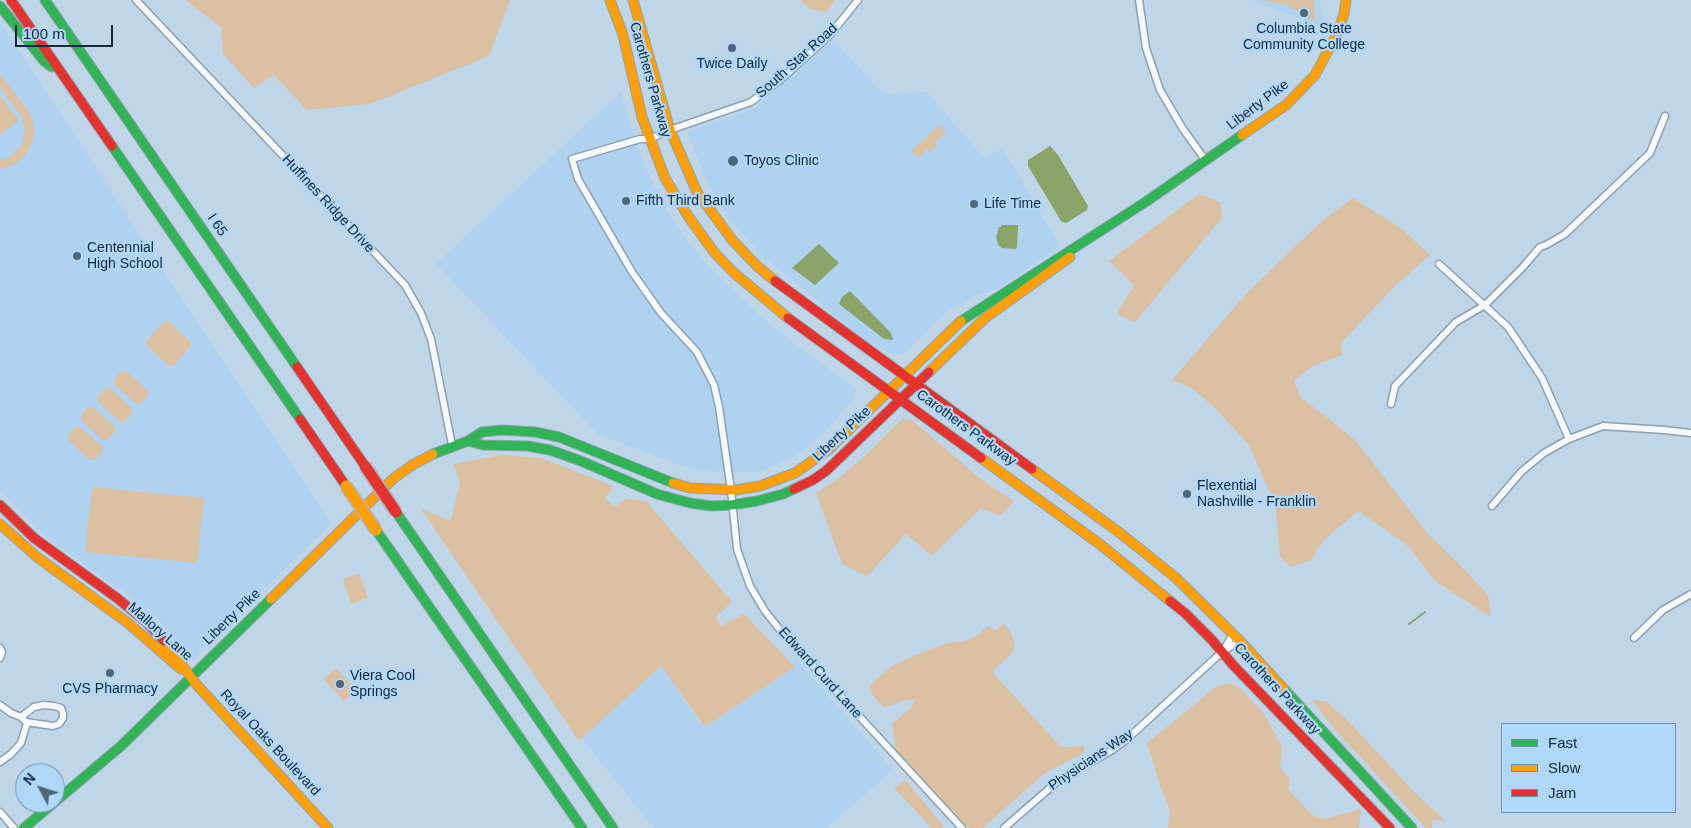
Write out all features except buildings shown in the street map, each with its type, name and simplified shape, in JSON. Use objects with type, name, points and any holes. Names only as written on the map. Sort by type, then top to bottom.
[{"type":"main road","points":[[11,0],[582,828]]},
{"type":"main road","name":"I 65","points":[[45,0],[612,828]]},
{"type":"main road","points":[[55,0],[67,33]]},
{"type":"main road","name":"Carothers Parkway","points":[[610,0],[623,35],[642,117],[665,178],[688,216],[714,252],[733,272],[778,311],[1101,545],[1186,614],[1390,828]]},
{"type":"main road","name":"Carothers Parkway","points":[[633,0],[670,130],[698,192],[714,217],[733,241],[757,266],[786,290],[1146,553],[1236,638],[1412,828]]},
{"type":"main road","name":"Liberty Pike","points":[[24,828],[121,746],[394,478],[434,453],[452,445],[468,441],[482,432],[502,430],[536,432],[559,437],[668,482],[690,488],[731,490],[760,486],[795,473],[828,450],[961,320],[1147,201],[1280,110],[1315,75],[1327,55],[1344,14],[1346,0]]},
{"type":"main road","points":[[0,6],[44,61],[65,77]]},
{"type":"main road","name":"Liberty Pike","points":[[468,441],[483,446],[528,446],[550,450],[673,499],[712,506],[757,501],[783,494],[813,480],[842,457],[985,318],[1147,201]]},
{"type":"main road","points":[[622,478],[628,465]]},
{"type":"main road","name":"Mallory Lane","points":[[0,505],[34,538],[140,617],[161,637],[191,678]]},
{"type":"main road","name":"Mallory Lane","points":[[0,524],[37,557],[133,627],[191,678]]},
{"type":"main road","name":"Royal Oaks Boulevard","points":[[191,678],[328,828]]},
{"type":"street","name":"Huffines Ridge Drive","points":[[136,0],[405,284],[421,313],[431,339],[452,445]]},
{"type":"street","name":"South Star Road","points":[[572,159],[640,139],[650,139],[670,130],[751,102],[779,81],[828,36],[858,0]]},
{"type":"street","points":[[1139,0],[1146,48],[1160,90],[1183,129],[1206,161]]},
{"type":"street","points":[[1391,404],[1395,386],[1456,322],[1485,305],[1540,247],[1565,234],[1650,153],[1665,116]]},
{"type":"street","name":"Edward Curd Lane","points":[[572,159],[578,179],[632,272],[661,312],[697,352],[714,385],[731,490],[731,505],[737,549],[750,586],[764,611],[962,828]]},
{"type":"street","points":[[1439,264],[1508,328],[1542,378],[1569,438]]},
{"type":"street","points":[[1492,506],[1521,472],[1544,453],[1569,438],[1603,426],[1691,433]]},
{"type":"street","points":[[1634,638],[1663,610],[1691,594]]},
{"type":"street","name":"Physicians Way","points":[[1004,828],[1057,782],[1126,740],[1236,638]]},
{"type":"street","points":[[0,648],[2,652],[0,658]]},
{"type":"street","points":[[0,705],[24,719],[53,726],[59,724],[63,718],[61,708],[43,705],[34,707],[24,719],[25,732],[21,743],[0,762]]},
{"type":"street","points":[[0,812],[14,828]]},
{"type":"shaded area","points":[[185,0],[510,0],[489,56],[370,104],[307,110],[274,75],[254,88],[223,54],[221,27]]},
{"type":"shaded area","points":[[800,0],[835,0],[827,12],[811,9]]},
{"type":"shaded area","name":"Columbia State Community College","points":[[1251,0],[1320,0],[1322,26]]},
{"type":"shaded area","points":[[1263,0],[1314,0],[1315,21],[1287,5]]},
{"type":"shaded area","name":"Centennial High School","points":[[0,23],[331,523],[194,659],[149,609],[50,540],[0,490]]},
{"type":"shaded area","points":[[833,40],[884,94],[927,92],[984,158],[1003,149],[1060,246],[999,288],[977,295],[947,312],[903,354],[893,355],[866,341],[764,257],[732,222],[708,183],[687,132],[755,108]]},
{"type":"shaded area","points":[[0,74],[29,111],[33,122],[34,134],[31,145],[24,157],[13,165],[0,169],[0,160],[10,157],[20,147],[25,129],[22,117],[0,88]]},
{"type":"shaded area","points":[[621,92],[635,140],[650,178],[676,225],[706,264],[770,325],[856,389],[854,399],[823,434],[797,455],[758,472],[713,472],[682,466],[598,434],[436,264]]},
{"type":"shaded area","points":[[0,96],[19,120],[0,135]]},
{"type":"shaded area","points":[[939,125],[946,133],[935,142],[937,145],[930,152],[927,149],[918,158],[911,151]]},
{"type":"shaded area","points":[[1050,146],[1058,155],[1088,206],[1087,210],[1066,223],[1061,221],[1028,166],[1028,160]]},
{"type":"shaded area","points":[[1199,194],[1220,202],[1222,218],[1135,322],[1117,314],[1134,285],[1109,261]]},
{"type":"shaded area","points":[[1353,198],[1402,229],[1430,255],[1396,285],[1341,343],[1342,355],[1313,366],[1294,380],[1301,398],[1356,441],[1428,534],[1488,595],[1491,617],[1435,581],[1406,544],[1358,511],[1323,541],[1311,560],[1291,567],[1280,557],[1276,507],[1249,445],[1215,408],[1193,389],[1172,380],[1246,294],[1323,220]]},
{"type":"shaded area","points":[[1001,225],[1018,225],[1016,249],[1001,248],[999,246],[996,238]]},
{"type":"shaded area","points":[[819,244],[839,263],[815,285],[792,268]]},
{"type":"shaded area","points":[[850,291],[891,333],[893,340],[884,339],[839,304],[842,297]]},
{"type":"shaded area","points":[[168,321],[191,342],[191,346],[173,366],[169,366],[147,346],[146,341],[164,322]]},
{"type":"shaded area","points":[[121,371],[126,371],[148,391],[148,395],[141,404],[136,404],[114,384],[114,380]]},
{"type":"shaded area","points":[[110,388],[132,409],[132,413],[124,422],[120,422],[98,402],[97,397],[105,389]]},
{"type":"shaded area","points":[[88,407],[93,407],[115,427],[115,431],[107,440],[103,440],[81,420],[81,416]]},
{"type":"shaded area","points":[[902,419],[912,420],[982,480],[1014,501],[1000,516],[981,508],[932,556],[906,534],[867,576],[842,564],[816,493],[839,478],[865,456]]},
{"type":"shaded area","points":[[75,427],[80,427],[103,447],[103,451],[95,460],[90,460],[68,440],[68,436]]},
{"type":"shaded area","points":[[501,455],[541,458],[613,486],[605,499],[615,507],[625,499],[646,501],[732,602],[716,617],[721,626],[744,614],[795,667],[705,727],[661,666],[579,741],[421,509],[451,521],[460,481],[453,464]]},
{"type":"shaded area","points":[[92,487],[204,498],[197,563],[85,552]]},
{"type":"shaded area","points":[[359,573],[368,598],[351,604],[343,579]]},
{"type":"shaded area","points":[[1004,624],[1011,633],[1015,644],[1012,653],[992,672],[1061,747],[1083,746],[1085,752],[1045,773],[982,828],[971,828],[965,825],[896,753],[892,724],[911,708],[915,699],[902,701],[884,708],[872,694],[870,684],[894,665],[930,649],[948,643],[965,641],[978,635],[988,626],[995,630]]},
{"type":"shaded area","points":[[796,659],[893,770],[826,828],[654,828],[581,737],[660,664],[701,725]]},
{"type":"shaded area","name":"Viera Cool Springs","points":[[336,668],[356,690],[344,701],[323,679]]},
{"type":"shaded area","points":[[1230,683],[1242,690],[1264,714],[1282,746],[1280,768],[1290,779],[1288,789],[1312,815],[1324,819],[1361,809],[1359,828],[1168,828],[1170,810],[1147,743],[1216,687]]},
{"type":"shaded area","points":[[1312,700],[1326,701],[1349,722],[1415,793],[1446,821],[1432,820],[1432,828],[1426,828],[1336,731]]},
{"type":"shaded area","points":[[906,780],[945,828],[932,828],[894,788]]},
{"type":"waterway","points":[[1409,624],[1425,612]]},
{"type":"traffic: fast","points":[[45,0],[297,367]]},
{"type":"traffic: fast","points":[[0,6],[44,61],[52,67]]},
{"type":"traffic: fast","points":[[961,321],[1147,201],[1242,135]]},
{"type":"traffic: fast","points":[[112,146],[300,419]]},
{"type":"traffic: fast","points":[[433,454],[468,441],[482,432],[502,430],[535,432],[559,437],[673,483]]},
{"type":"traffic: fast","points":[[468,441],[483,445],[528,446],[550,450],[581,461],[657,494],[690,503],[712,506],[731,505],[757,501],[794,489]]},
{"type":"traffic: fast","points":[[396,512],[613,828]]},
{"type":"traffic: fast","points":[[376,530],[582,828]]},
{"type":"traffic: fast","points":[[24,828],[121,746],[271,599]]},
{"type":"traffic: fast","points":[[1284,689],[1412,828]]},
{"type":"traffic: slow","points":[[610,0],[623,35],[642,117],[665,178],[688,216],[714,252],[733,272],[788,318]]},
{"type":"traffic: slow","points":[[633,0],[670,130],[697,192],[733,241],[757,266],[775,281]]},
{"type":"traffic: slow","points":[[1242,135],[1286,105],[1315,75],[1337,34],[1344,14],[1346,0]]},
{"type":"traffic: slow","points":[[929,372],[985,318],[1070,257]]},
{"type":"traffic: slow","points":[[673,483],[690,488],[736,490],[760,486],[795,473],[828,450],[961,321]]},
{"type":"traffic: slow","points":[[271,599],[394,478],[433,454]]},
{"type":"traffic: slow","points":[[981,458],[1101,545],[1170,601]]},
{"type":"traffic: slow","points":[[1032,469],[1120,533],[1175,577],[1240,641],[1284,689]]},
{"type":"traffic: slow","points":[[346,486],[376,530]]},
{"type":"traffic: slow","points":[[0,524],[37,557],[128,623],[181,669]]},
{"type":"traffic: slow","points":[[164,641],[196,684],[328,828]]},
{"type":"traffic: jam","points":[[11,0],[112,146]]},
{"type":"traffic: jam","points":[[775,281],[1032,469]]},
{"type":"traffic: jam","points":[[788,318],[981,458]]},
{"type":"traffic: jam","points":[[297,367],[365,466]]},
{"type":"traffic: jam","points":[[794,489],[826,471],[929,372]]},
{"type":"traffic: jam","points":[[300,419],[346,486]]},
{"type":"traffic: jam","points":[[365,466],[396,512]]},
{"type":"traffic: jam","points":[[0,505],[34,538],[117,598],[146,622],[164,641]]},
{"type":"traffic: jam","points":[[1170,601],[1212,640],[1233,665],[1390,828]]},
{"type":"place","name":"Columbia State Community College","points":[[1304,13]]},
{"type":"place","name":"Twice Daily","points":[[732,48]]},
{"type":"place","name":"Toyos Clinic","points":[[733,161]]},
{"type":"place","name":"Fifth Third Bank","points":[[626,201]]},
{"type":"place","name":"Life Time","points":[[974,204]]},
{"type":"place","name":"Centennial High School","points":[[77,256]]},
{"type":"place","name":"Flexential Nashville - Franklin","points":[[1187,494]]},
{"type":"place","name":"CVS Pharmacy","points":[[110,673]]},
{"type":"place","name":"Viera Cool Springs","points":[[340,684]]}]
